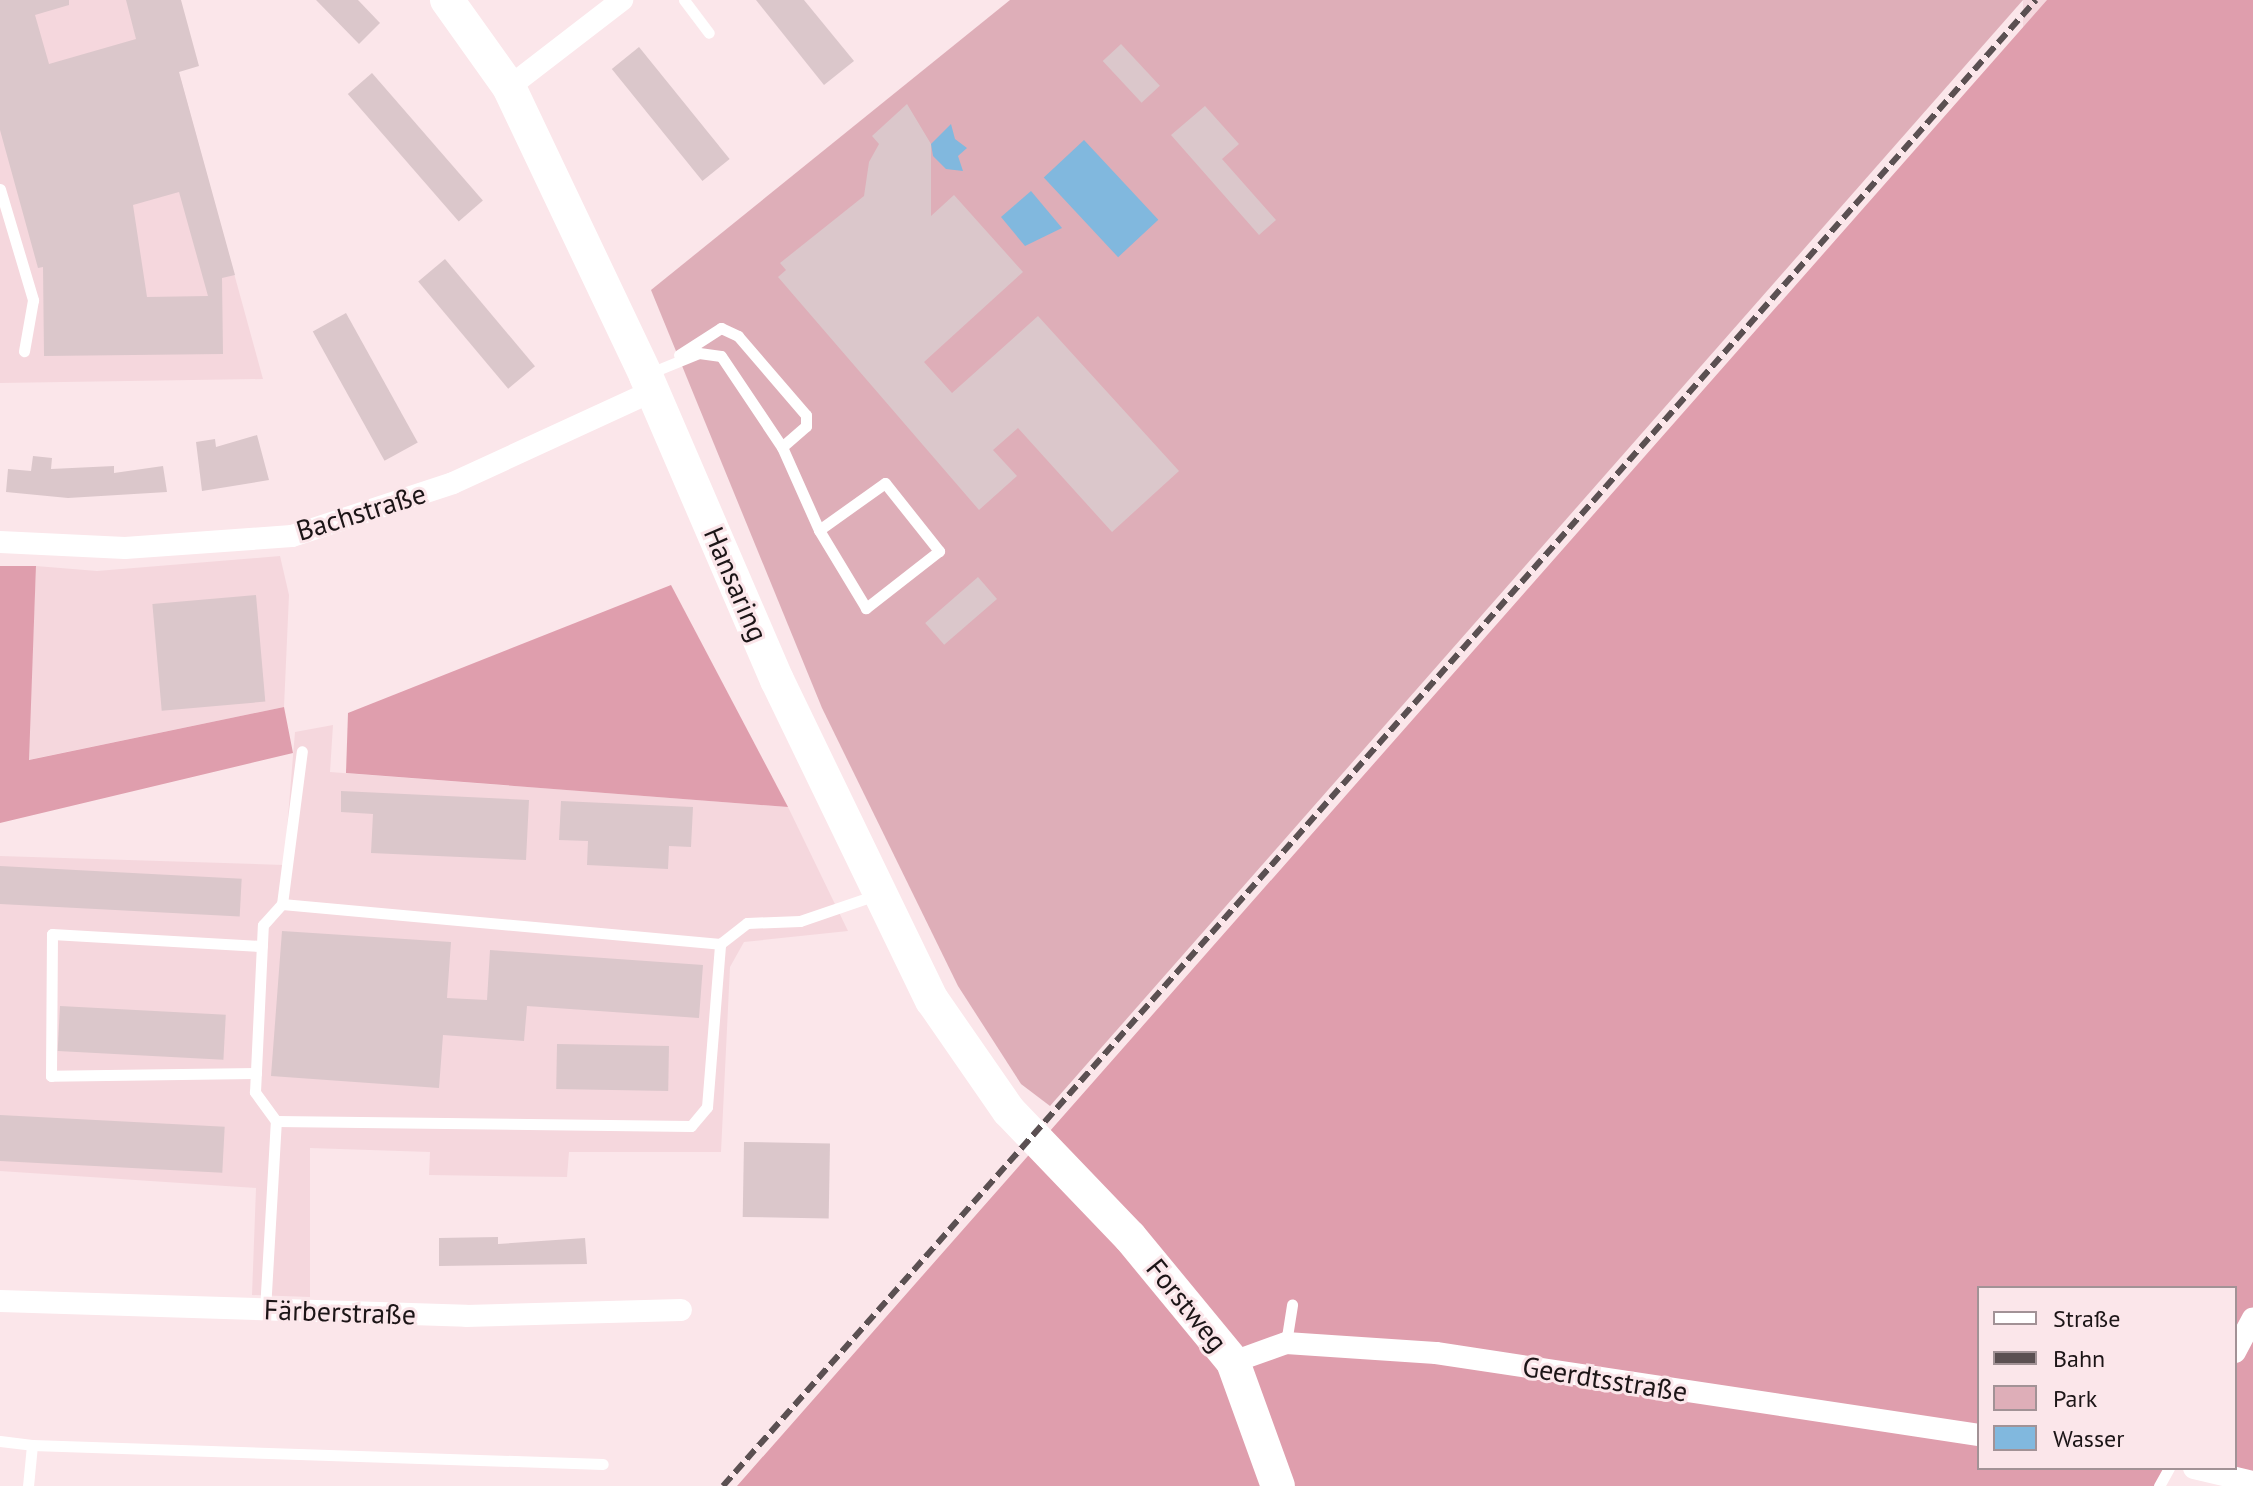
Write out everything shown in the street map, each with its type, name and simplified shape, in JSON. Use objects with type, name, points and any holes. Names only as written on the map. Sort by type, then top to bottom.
[{"type":"main road","name":"Hansaring","points":[[447,0],[509,87],[656,376],[777,680],[932,1000],[1009,1111],[1049,1153]]},
{"type":"main road","name":"Forstweg","points":[[1049,1153],[1172,1284],[1233,1362],[1278,1486]]},
{"type":"street","points":[[509,87],[622,0]]},
{"type":"street","name":"Bachstraße","points":[[0,542],[125,548],[292,536],[453,483],[656,376]]},
{"type":"street","name":"Färberstraße","points":[[0,1301],[466,1316],[681,1310]]},
{"type":"street","points":[[2237,1348],[2253,1318]]},
{"type":"street","name":"Geerdtsstraße","points":[[1233,1362],[1286,1343],[1436,1353],[1977,1435]]},
{"type":"street","points":[[2202,1470],[2253,1482]]},
{"type":"lane","points":[[684,0],[709,33]]},
{"type":"lane","points":[[0,189],[33,300],[24,351]]},
{"type":"lane","points":[[656,376],[712,331],[732,331],[806,415],[806,426],[782,447]]},
{"type":"lane","points":[[656,376],[699,353],[721,356],[782,447],[819,530],[866,608],[939,551],[885,483],[819,530]]},
{"type":"lane","points":[[265,1310],[276,1121],[255,1092],[263,925],[282,904],[302,751]]},
{"type":"lane","points":[[282,904],[720,944],[747,923],[800,921],[880,893]]},
{"type":"lane","points":[[256,1073],[51,1076],[52,934],[262,946]]},
{"type":"lane","points":[[276,1121],[691,1126],[707,1107],[720,944]]},
{"type":"lane","points":[[1286,1343],[1292,1304]]},
{"type":"lane","points":[[0,1441],[32,1445],[603,1464]]},
{"type":"lane","points":[[28,1486],[32,1445]]},
{"type":"shaded area","points":[[0,0],[159,0],[263,379],[0,383]]},
{"type":"shaded area","points":[[2023,0],[2047,0],[2047,1286],[2023,1286]]},
{"type":"shaded area","points":[[2047,0],[2253,0],[2253,1482],[2237,1470],[2237,1286],[1977,1286],[1977,1470],[2168,1470],[2159,1486],[737,1486]]},
{"type":"shaded area","points":[[280,556],[289,595],[284,707],[28,760],[36,566],[97,571]]},
{"type":"shaded area","points":[[0,566],[36,566],[29,760],[284,707],[293,753],[0,823]]},
{"type":"shaded area","points":[[671,585],[788,807],[346,773],[348,713]]},
{"type":"shaded area","points":[[333,725],[330,772],[788,807],[848,931],[744,942],[730,967],[721,1152],[569,1152],[567,1177],[429,1175],[430,1152],[310,1148],[310,1297],[252,1295],[256,1188],[0,1171],[0,856],[284,865],[295,732]]},
{"type":"shaded area","points":[[2023,1470],[2047,1470],[2047,1486],[2023,1486]]},
{"type":"green space","points":[[1010,0],[2023,0],[1050,1106],[1021,1084],[958,986],[822,708],[651,290]]},
{"type":"water","points":[[951,124],[955,139],[967,148],[958,156],[963,171],[946,169],[933,156],[931,144]]},
{"type":"water","points":[[1084,140],[1158,220],[1118,257],[1044,178]]},
{"type":"water","points":[[1031,191],[1062,228],[1025,246],[1001,217]]},
{"type":"building","points":[[0,0],[69,0],[69,5],[35,15],[49,64],[136,39],[126,0],[181,0],[199,66],[179,72],[235,275],[222,278],[223,354],[44,356],[43,267],[38,268],[0,130]],"holes":[[[179,192],[208,296],[147,297],[133,205]]]},
{"type":"building","points":[[316,0],[358,0],[380,23],[359,44]]},
{"type":"building","points":[[756,0],[804,0],[854,61],[824,85]]},
{"type":"building","points":[[1121,44],[1160,86],[1142,103],[1103,61]]},
{"type":"building","points":[[639,47],[730,159],[702,181],[612,69]]},
{"type":"building","points":[[372,73],[483,201],[459,222],[348,94]]},
{"type":"building","points":[[907,104],[931,144],[931,216],[954,195],[1023,272],[924,362],[952,393],[1038,316],[1179,471],[1112,532],[1018,428],[993,450],[1017,476],[979,510],[778,277],[786,270],[780,263],[864,196],[869,162],[879,144],[872,136]]},
{"type":"building","points":[[1205,106],[1239,144],[1222,159],[1276,220],[1259,235],[1171,135]]},
{"type":"building","points":[[445,259],[535,366],[508,389],[418,281]]},
{"type":"building","points":[[346,313],[418,442],[385,461],[313,331]]},
{"type":"building","points":[[257,435],[269,480],[202,491],[196,442],[215,439],[216,447]]},
{"type":"building","points":[[33,456],[52,458],[51,469],[114,466],[114,473],[163,466],[167,492],[68,498],[6,492],[8,469],[31,471]]},
{"type":"building","points":[[978,577],[997,599],[944,645],[925,623]]},
{"type":"building","points":[[256,595],[265,702],[162,711],[152,604]]},
{"type":"building","points":[[341,791],[529,800],[526,860],[371,853],[373,814],[341,812]]},
{"type":"building","points":[[561,801],[693,807],[691,847],[669,846],[668,869],[587,865],[588,841],[559,840]]},
{"type":"building","points":[[0,866],[242,879],[240,917],[0,904]]},
{"type":"building","points":[[282,931],[451,942],[447,998],[487,1000],[490,950],[703,965],[699,1018],[527,1006],[524,1041],[443,1035],[439,1088],[271,1076]]},
{"type":"building","points":[[60,1006],[226,1015],[223,1060],[58,1051]]},
{"type":"building","points":[[557,1044],[669,1046],[668,1091],[556,1089]]},
{"type":"building","points":[[0,1115],[225,1127],[222,1173],[0,1161]]},
{"type":"building","points":[[744,1142],[830,1144],[829,1218],[743,1217]]},
{"type":"building","points":[[498,1237],[498,1244],[585,1238],[587,1264],[439,1266],[439,1238]]},
{"type":"railway","points":[[723,1486],[2036,0]]}]
